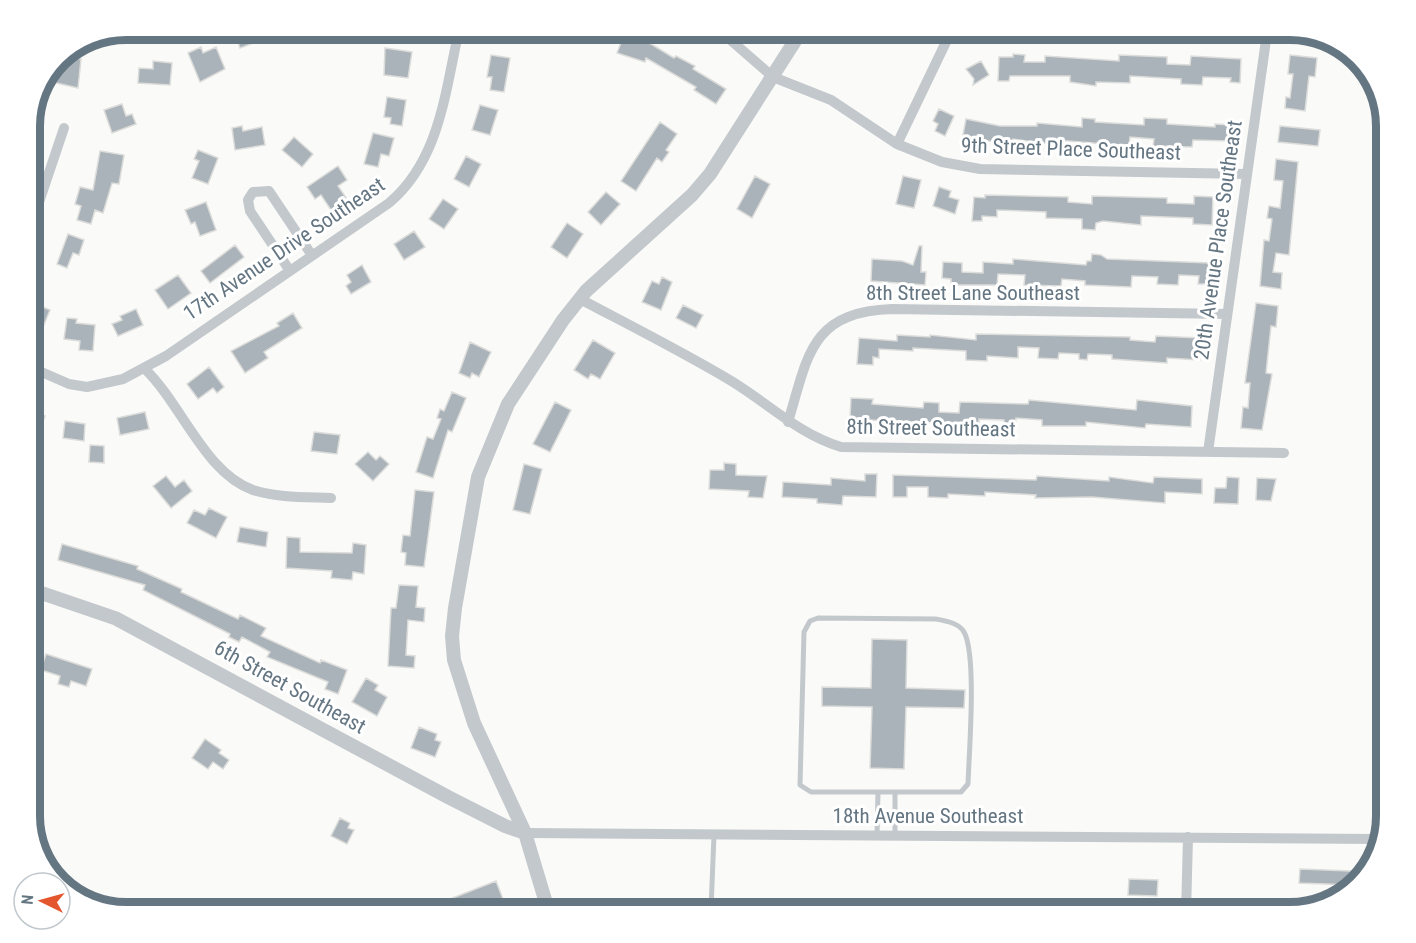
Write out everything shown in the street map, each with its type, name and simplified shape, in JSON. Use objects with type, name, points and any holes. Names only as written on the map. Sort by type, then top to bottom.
[{"type":"street","name":"17th Avenue Drive Southeast","points":[[41,372],[69,384],[87,387],[104,385],[145,369],[389,203],[406,189],[419,171],[431,147],[439,123],[457,40]]},
{"type":"street","name":"9th Street Place Southeast","points":[[730,40],[773,77],[831,100],[897,144],[942,162],[981,169],[1246,174]]},
{"type":"street","points":[[546,902],[525,833],[474,723],[458,678],[452,636],[454,608],[478,477],[491,440],[524,377],[580,299],[608,270],[692,195],[722,157],[796,40]]},
{"type":"street","points":[[897,144],[948,40]]},
{"type":"street","name":"20th Avenue Place Southeast","points":[[1208,452],[1266,40]]},
{"type":"street","points":[[41,196],[64,128]]},
{"type":"street","points":[[290,271],[250,211],[248,200],[253,192],[269,191],[311,254]]},
{"type":"street","name":"8th Street Southeast","points":[[580,299],[730,381],[769,405],[788,422],[824,442],[859,448],[1284,453]]},
{"type":"street","name":"8th Street Lane Southeast","points":[[788,422],[813,347],[834,324],[856,312],[891,309],[1227,314]]},
{"type":"street","points":[[145,369],[170,395],[213,460],[237,483],[270,494],[331,498]]},
{"type":"street","name":"6th Street Southeast","points":[[41,593],[81,605],[135,629],[457,802],[505,826],[525,833]]},
{"type":"street","name":"18th Avenue Southeast","points":[[525,833],[1372,839]]},
{"type":"street","points":[[1186,902],[1188,837]]},
{"type":"lane","points":[[818,618],[936,619],[951,622],[964,630],[969,649],[968,784],[961,792],[946,794],[896,792],[811,792],[800,785],[804,632],[810,621],[818,618]]},
{"type":"lane","points":[[877,836],[878,792]]},
{"type":"lane","points":[[895,836],[896,792]]},
{"type":"lane","points":[[711,902],[714,833]]},
{"type":"building","points":[[237,40],[262,40],[240,48]]},
{"type":"building","points":[[622,40],[639,40],[695,66],[693,69],[726,89],[716,104],[694,90],[696,87],[646,58],[645,62],[617,53]]},
{"type":"building","points":[[201,47],[203,53],[216,47],[225,69],[200,82],[188,53]]},
{"type":"building","points":[[385,48],[412,52],[408,78],[384,75]]},
{"type":"building","points":[[1013,54],[1025,55],[1024,62],[1045,62],[1045,56],[1119,61],[1119,55],[1167,57],[1167,64],[1190,65],[1191,56],[1241,59],[1240,83],[1230,82],[1231,78],[1203,77],[1202,85],[1181,84],[1181,79],[1130,76],[1130,83],[1096,82],[1096,86],[1070,82],[1070,76],[1010,76],[1009,81],[998,81],[999,57],[1013,57]]},
{"type":"building","points":[[491,55],[510,58],[504,92],[490,90],[492,77],[487,77]]},
{"type":"building","points":[[1290,55],[1317,58],[1315,77],[1309,76],[1305,111],[1285,108],[1286,97],[1290,98],[1293,74],[1288,74]]},
{"type":"building","points":[[75,59],[81,59],[78,88],[53,82]]},
{"type":"building","points":[[153,61],[172,63],[170,85],[138,83],[139,68],[153,69]]},
{"type":"building","points":[[981,61],[989,75],[973,85],[974,79],[966,69]]},
{"type":"building","points":[[387,97],[406,100],[402,126],[390,124],[391,118],[384,117]]},
{"type":"building","points":[[122,104],[126,116],[132,114],[136,124],[112,133],[104,110]]},
{"type":"building","points":[[480,105],[498,110],[490,135],[472,130]]},
{"type":"building","points":[[939,109],[954,116],[945,136],[935,131],[938,124],[933,121]]},
{"type":"building","points":[[1082,118],[1095,119],[1095,122],[1144,125],[1144,118],[1167,119],[1167,124],[1215,127],[1215,124],[1231,125],[1230,141],[1193,140],[1192,147],[1153,146],[1154,139],[1130,137],[1129,146],[1057,140],[1057,145],[1013,139],[1013,142],[983,141],[983,144],[962,140],[966,119],[1000,126],[1037,126],[1037,123],[1082,127]]},
{"type":"building","points":[[660,122],[677,134],[666,150],[669,152],[662,162],[657,158],[636,191],[621,181]]},
{"type":"building","points":[[242,126],[243,131],[262,127],[265,145],[235,150],[232,128]]},
{"type":"building","points":[[1280,126],[1320,130],[1318,146],[1278,142]]},
{"type":"building","points":[[373,133],[394,138],[389,156],[381,154],[378,167],[364,164]]},
{"type":"building","points":[[294,137],[313,154],[302,167],[282,150]]},
{"type":"building","points":[[198,150],[218,158],[208,184],[192,178],[199,161],[194,159]]},
{"type":"building","points":[[100,151],[124,155],[119,184],[112,183],[103,213],[95,210],[91,224],[77,220],[81,206],[75,204],[80,187],[93,190]]},
{"type":"building","points":[[466,156],[481,164],[469,187],[454,179]]},
{"type":"building","points":[[1276,159],[1298,162],[1289,255],[1276,253],[1273,272],[1282,273],[1281,289],[1260,286],[1264,240],[1269,241],[1272,219],[1267,218],[1269,206],[1280,208],[1283,181],[1274,180]]},
{"type":"building","points":[[338,166],[347,180],[338,186],[347,199],[331,210],[321,195],[315,199],[307,187]]},
{"type":"building","points":[[755,176],[770,184],[752,218],[737,209]]},
{"type":"building","points":[[903,176],[921,180],[914,208],[896,204]]},
{"type":"building","points":[[939,187],[951,191],[949,197],[959,200],[955,214],[933,206]]},
{"type":"building","points":[[606,192],[620,204],[601,225],[588,212]]},
{"type":"building","points":[[985,195],[1068,197],[1068,202],[1092,204],[1092,196],[1167,198],[1167,203],[1194,204],[1194,196],[1213,197],[1212,225],[1193,224],[1193,218],[1141,216],[1141,225],[1103,221],[1096,223],[1095,230],[1082,229],[1082,219],[1046,218],[1046,212],[997,210],[997,217],[982,216],[982,221],[972,221],[974,197],[985,198]]},
{"type":"building","points":[[443,199],[458,209],[444,229],[429,219]]},
{"type":"building","points":[[206,202],[216,230],[200,236],[195,222],[191,224],[185,210]]},
{"type":"building","points":[[567,223],[583,234],[567,258],[551,247]]},
{"type":"building","points":[[414,231],[425,247],[404,260],[394,244]]},
{"type":"building","points":[[68,234],[84,240],[79,255],[73,253],[67,268],[57,264]]},
{"type":"building","points":[[235,245],[244,257],[210,283],[201,271]]},
{"type":"building","points":[[919,246],[922,246],[921,272],[926,272],[925,285],[871,281],[872,259],[902,261],[913,265]]},
{"type":"building","points":[[1092,254],[1101,255],[1107,259],[1210,263],[1209,284],[1198,284],[1199,276],[1179,275],[1178,285],[1157,284],[1158,277],[1132,276],[1131,287],[1085,285],[1085,281],[1062,279],[1061,286],[1024,285],[1025,275],[998,274],[997,285],[951,285],[951,279],[942,278],[943,262],[962,263],[962,272],[983,273],[983,262],[1013,264],[1013,259],[1086,265],[1087,261],[1091,261]]},
{"type":"building","points":[[362,265],[371,282],[351,294],[346,286],[351,282],[347,275]]},
{"type":"building","points":[[178,275],[191,293],[168,309],[155,290]]},
{"type":"building","points":[[662,277],[672,282],[661,310],[642,302],[652,281],[659,284]]},
{"type":"building","points":[[1256,303],[1278,306],[1276,327],[1271,326],[1266,373],[1272,374],[1262,430],[1241,428],[1243,407],[1248,408],[1250,383],[1245,383]]},
{"type":"building","points":[[683,305],[703,315],[696,328],[676,318]]},
{"type":"building","points":[[41,306],[50,310],[43,327],[41,326]]},
{"type":"building","points":[[136,309],[143,325],[118,336],[112,324],[122,320],[120,316]]},
{"type":"building","points":[[293,313],[302,328],[264,352],[268,358],[245,373],[231,351],[279,326],[277,323]]},
{"type":"building","points":[[67,318],[77,319],[76,323],[95,325],[93,351],[79,350],[80,341],[64,339]]},
{"type":"building","points":[[976,334],[1130,337],[1130,340],[1155,342],[1156,336],[1201,338],[1200,360],[1167,358],[1167,363],[1112,359],[1112,355],[1088,354],[1087,360],[1079,359],[1079,354],[1059,353],[1058,359],[1038,358],[1039,348],[1018,347],[1018,358],[987,356],[987,361],[966,360],[966,351],[913,348],[913,351],[879,349],[879,358],[873,357],[873,365],[857,364],[859,338],[897,341],[897,335],[930,337],[930,335],[976,340]]},
{"type":"building","points":[[593,340],[615,353],[600,379],[591,374],[588,379],[574,370]]},
{"type":"building","points":[[470,342],[491,352],[479,377],[472,373],[470,378],[459,373]]},
{"type":"building","points":[[209,367],[224,387],[217,393],[213,388],[198,399],[187,384]]},
{"type":"building","points":[[452,392],[466,398],[452,432],[448,430],[433,478],[416,472],[427,437],[433,439],[441,419],[437,418],[440,409],[444,411]]},
{"type":"building","points":[[851,398],[873,399],[872,404],[923,408],[924,402],[939,403],[939,412],[959,413],[960,402],[1028,404],[1029,400],[1136,410],[1137,400],[1192,406],[1191,427],[1146,424],[1145,428],[1086,422],[1086,426],[1042,426],[1042,420],[1016,418],[1015,426],[1004,425],[1004,420],[979,419],[979,425],[871,420],[871,424],[850,418]]},
{"type":"building","points":[[555,402],[571,410],[550,452],[533,444]]},
{"type":"building","points":[[145,412],[149,429],[120,435],[117,418]]},
{"type":"building","points":[[41,414],[45,416],[41,427]]},
{"type":"building","points":[[65,421],[85,424],[84,441],[63,438]]},
{"type":"building","points":[[314,432],[340,435],[337,454],[311,451]]},
{"type":"building","points":[[90,445],[104,446],[104,463],[89,462]]},
{"type":"building","points":[[368,452],[376,460],[380,456],[389,464],[373,481],[355,464]]},
{"type":"building","points":[[724,463],[736,464],[736,475],[767,476],[763,498],[748,497],[749,491],[709,489],[710,470],[724,470]]},
{"type":"building","points":[[524,464],[542,469],[530,514],[513,510]]},
{"type":"building","points":[[865,474],[877,474],[876,497],[843,496],[842,505],[817,503],[817,499],[782,497],[783,482],[831,485],[831,478],[865,481]]},
{"type":"building","points":[[893,475],[1036,480],[1037,476],[1109,481],[1109,477],[1153,483],[1154,477],[1202,479],[1202,494],[1165,492],[1165,503],[1092,497],[1035,498],[1036,495],[985,492],[985,496],[948,494],[948,498],[928,497],[928,487],[907,487],[907,497],[893,497]]},
{"type":"building","points":[[166,476],[175,487],[184,480],[192,491],[171,508],[153,486]]},
{"type":"building","points":[[1227,477],[1239,478],[1238,504],[1214,503],[1215,488],[1226,488]]},
{"type":"building","points":[[1257,478],[1276,479],[1271,501],[1256,500]]},
{"type":"building","points":[[415,490],[434,492],[424,567],[405,565],[406,553],[401,552],[403,535],[410,536]]},
{"type":"building","points":[[209,508],[227,517],[216,538],[187,523],[194,510],[205,515]]},
{"type":"building","points":[[240,527],[268,532],[266,547],[237,542]]},
{"type":"building","points":[[287,537],[300,538],[300,552],[352,553],[353,543],[366,545],[364,574],[353,572],[352,580],[331,578],[332,571],[286,568]]},
{"type":"building","points":[[62,544],[138,566],[137,569],[182,589],[181,592],[238,619],[240,615],[266,628],[261,636],[320,663],[321,660],[347,670],[338,694],[325,689],[328,682],[267,657],[270,652],[242,637],[239,642],[229,637],[230,634],[143,590],[145,585],[58,560]]},
{"type":"building","points":[[399,585],[418,586],[416,607],[425,608],[424,622],[408,620],[406,655],[415,656],[414,668],[388,666],[391,608],[396,608]]},
{"type":"building","points":[[872,639],[907,640],[906,688],[965,690],[964,708],[906,707],[904,769],[870,768],[872,707],[822,706],[822,687],[871,688]]},
{"type":"building","points":[[46,654],[92,669],[86,686],[71,681],[69,687],[58,684],[60,676],[41,670]]},
{"type":"building","points":[[366,678],[378,685],[375,690],[387,697],[377,716],[352,702]]},
{"type":"building","points":[[419,727],[437,734],[435,740],[441,742],[435,757],[411,748]]},
{"type":"building","points":[[205,739],[221,750],[219,753],[229,760],[223,769],[213,762],[208,769],[192,758]]},
{"type":"building","points":[[340,818],[350,823],[348,828],[354,830],[347,844],[331,836]]},
{"type":"building","points":[[1300,869],[1350,871],[1352,875],[1341,885],[1299,883]]},
{"type":"building","points":[[1129,879],[1158,880],[1157,896],[1128,895]]},
{"type":"building","points":[[496,881],[504,902],[443,902]]}]
